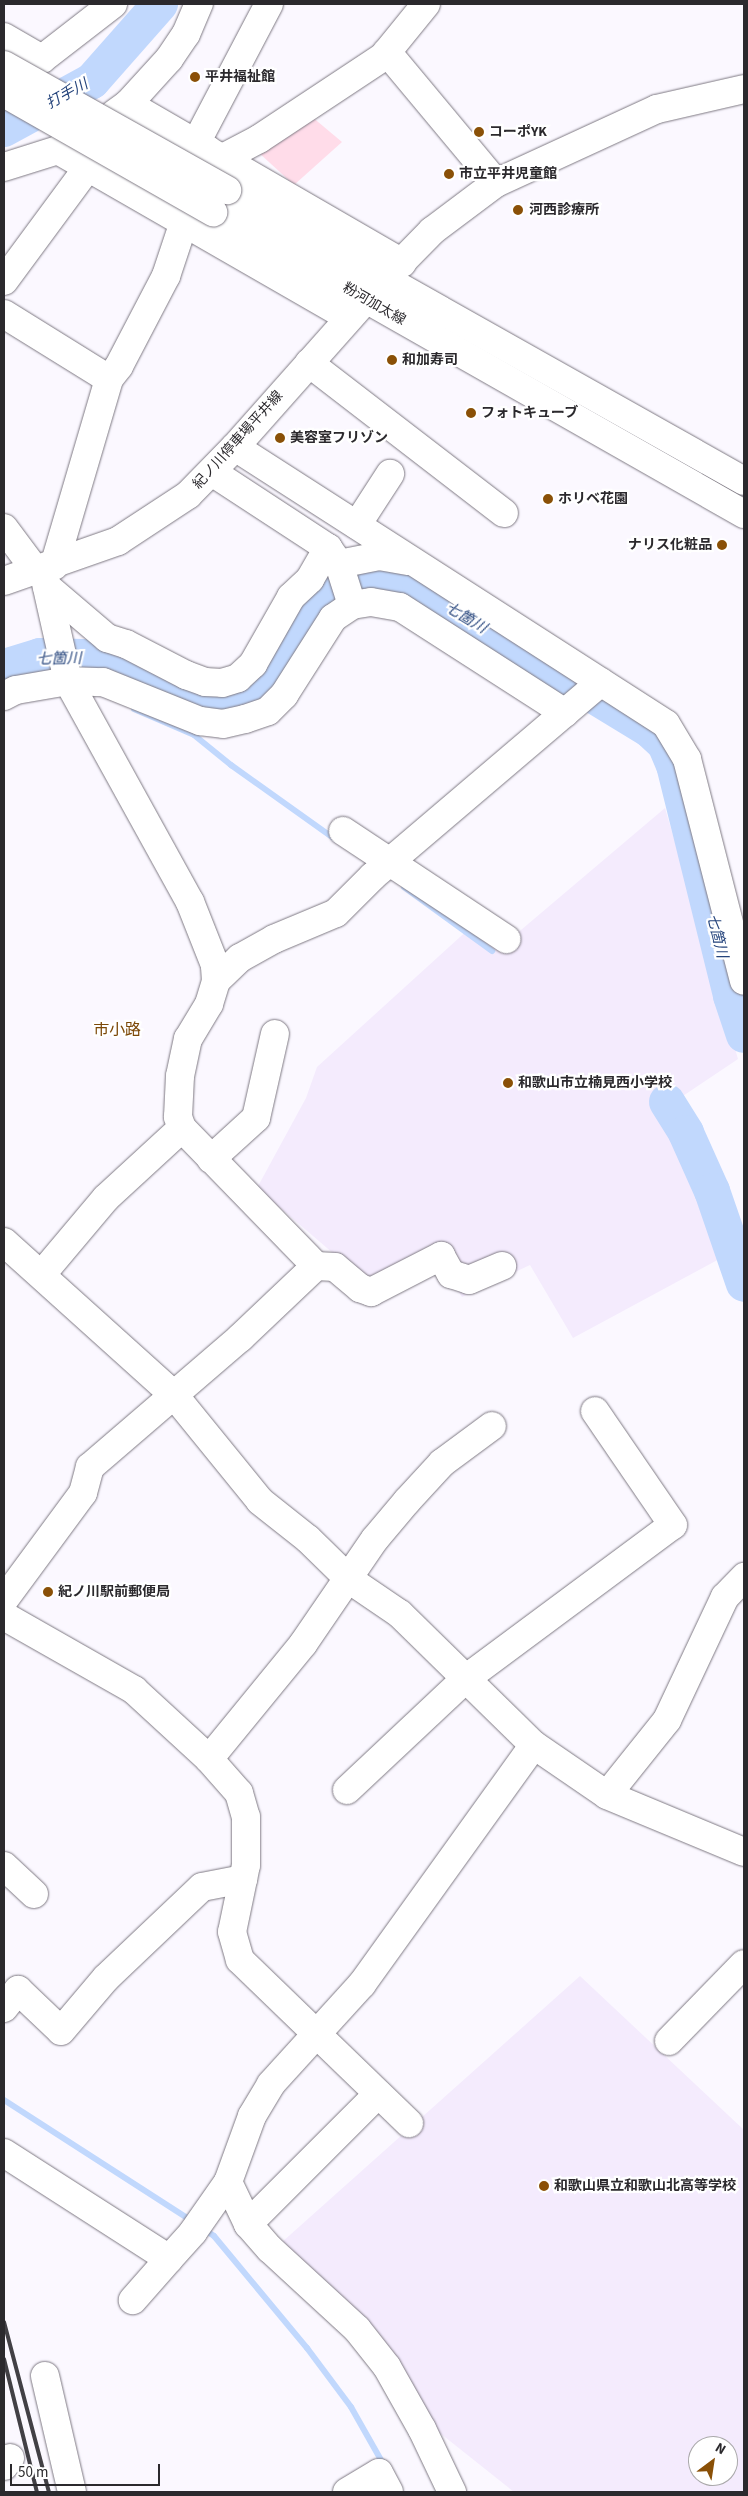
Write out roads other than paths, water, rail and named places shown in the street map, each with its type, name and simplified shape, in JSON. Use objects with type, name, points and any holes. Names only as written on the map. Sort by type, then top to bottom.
[{"type":"street","points":[[4,75],[42,59],[114,4]]},
{"type":"street","points":[[4,167],[58,150],[128,104],[170,59],[186,34],[199,4]]},
{"type":"street","points":[[269,4],[209,150],[166,276],[120,366],[109,379],[45,574],[67,678],[190,902],[215,965],[216,981],[209,1004],[188,1039],[180,1076],[178,1117],[182,1128],[316,1266],[335,1267],[360,1288],[370,1292],[442,1256],[451,1274],[470,1280],[502,1266]]},
{"type":"street","points":[[209,150],[268,133],[387,52],[426,4]]},
{"type":"street","points":[[4,37],[42,59]]},
{"type":"street","points":[[387,52],[496,183]]},
{"type":"street","name":"粉河加太線","points":[[4,65],[220,201],[357,309],[744,514]]},
{"type":"street","name":"紀ノ川停車場平井線","points":[[4,581],[45,574],[118,541],[152,521],[212,472],[357,309],[432,231],[496,183],[657,109],[744,89]]},
{"type":"street","name":"粉河加太線","points":[[4,93],[220,201],[394,270],[744,481]]},
{"type":"street","points":[[128,104],[209,150],[394,270]]},
{"type":"street","points":[[58,150],[185,224],[357,309]]},
{"type":"street","points":[[4,281],[88,167]]},
{"type":"street","points":[[4,314],[109,379]]},
{"type":"street","points":[[309,363],[504,513]]},
{"type":"street","points":[[235,447],[416,564],[585,696]]},
{"type":"street","points":[[212,472],[336,561],[351,602]]},
{"type":"street","points":[[356,525],[390,474]]},
{"type":"street","points":[[4,528],[45,574],[107,638],[126,644],[186,675],[205,682],[222,683],[238,678],[253,664],[291,597],[310,579],[336,561],[379,556],[416,564]]},
{"type":"street","points":[[4,696],[16,690],[67,678],[115,684],[182,716],[223,724],[268,711],[284,695],[322,632],[333,618],[351,602],[371,602],[400,607],[585,696],[646,710],[678,740],[687,759],[744,981]]},
{"type":"street","points":[[216,981],[240,958],[266,944],[336,913],[384,867],[585,696]]},
{"type":"street","points":[[343,831],[384,867],[506,940]]},
{"type":"street","points":[[212,1159],[256,1118],[275,1034]]},
{"type":"street","points":[[42,1274],[106,1198],[182,1128]]},
{"type":"street","points":[[4,1242],[42,1274],[174,1395],[260,1501],[308,1538],[350,1580],[400,1614],[464,1680],[534,1745],[607,1795],[744,1852]]},
{"type":"street","points":[[316,1266],[174,1395],[90,1467],[83,1493],[4,1613],[134,1690],[208,1759],[239,1793],[246,1817],[243,1879],[232,1932],[240,1960],[314,2035],[410,2123]]},
{"type":"street","points":[[347,1790],[464,1680],[674,1525],[594,1411]]},
{"type":"street","points":[[208,1759],[303,1644],[350,1580],[375,1539],[442,1463],[492,1426]]},
{"type":"street","points":[[607,1795],[667,1720],[725,1596],[744,1577]]},
{"type":"street","points":[[133,2300],[198,2226],[228,2182],[252,2116],[271,2084],[362,1984],[534,1745]]},
{"type":"street","points":[[4,1866],[34,1894]]},
{"type":"street","points":[[4,2008],[18,1990],[61,2031],[106,1978],[202,1886],[243,1879]]},
{"type":"street","points":[[669,2041],[744,1964]]},
{"type":"street","points":[[248,2224],[378,2094]]},
{"type":"street","points":[[4,2153],[169,2259]]},
{"type":"street","points":[[228,2182],[248,2224],[270,2249],[357,2328],[387,2367],[422,2430],[452,2492]]},
{"type":"street","points":[[45,2376],[72,2492]]},
{"type":"street","points":[[347,2492],[379,2474],[390,2492]]},
{"type":"waterway","name":"打手川","points":[[4,129],[92,81],[160,4]]},
{"type":"waterway","name":"七箇川","points":[[4,667],[40,656],[83,657],[115,664],[181,696],[202,702],[225,703],[245,697],[266,678],[304,616],[323,596],[368,579],[395,581],[420,590],[650,730],[665,744],[674,765],[731,996],[744,1035]]},
{"type":"waterway","points":[[83,657],[88,673]]},
{"type":"waterway","points":[[134,709],[194,735],[231,765],[336,840]]},
{"type":"waterway","points":[[404,887],[492,951]]},
{"type":"waterway","points":[[667,1102],[686,1133],[712,1191],[744,1284]]},
{"type":"waterway","points":[[4,2100],[192,2221]]},
{"type":"waterway","points":[[202,2228],[214,2236],[307,2348],[351,2407],[385,2467]]},
{"type":"railway","points":[[4,2322],[49,2492]]},
{"type":"railway","points":[[4,2359],[37,2492]]},
{"type":"place","name":"平井福祉館","points":[[195,77]]},
{"type":"place","name":"コーポYK","points":[[479,132]]},
{"type":"place","name":"市立平井児童館","points":[[449,174]]},
{"type":"place","name":"河西診療所","points":[[518,210]]},
{"type":"place","name":"和加寿司","points":[[392,360]]},
{"type":"place","name":"フォトキューブ","points":[[471,413]]},
{"type":"place","name":"美容室フリゾン","points":[[280,438]]},
{"type":"place","name":"ホリベ花園","points":[[548,499]]},
{"type":"place","name":"ナリス化粧品","points":[[722,545]]},
{"type":"place","name":"和歌山市立楠見西小学校","points":[[508,1083]]},
{"type":"place","name":"紀ノ川駅前郵便局","points":[[48,1592]]},
{"type":"place","name":"和歌山県立和歌山北高等学校","points":[[544,2186]]},
{"type":"district","name":"市小路","points":[[117,1030]]}]
